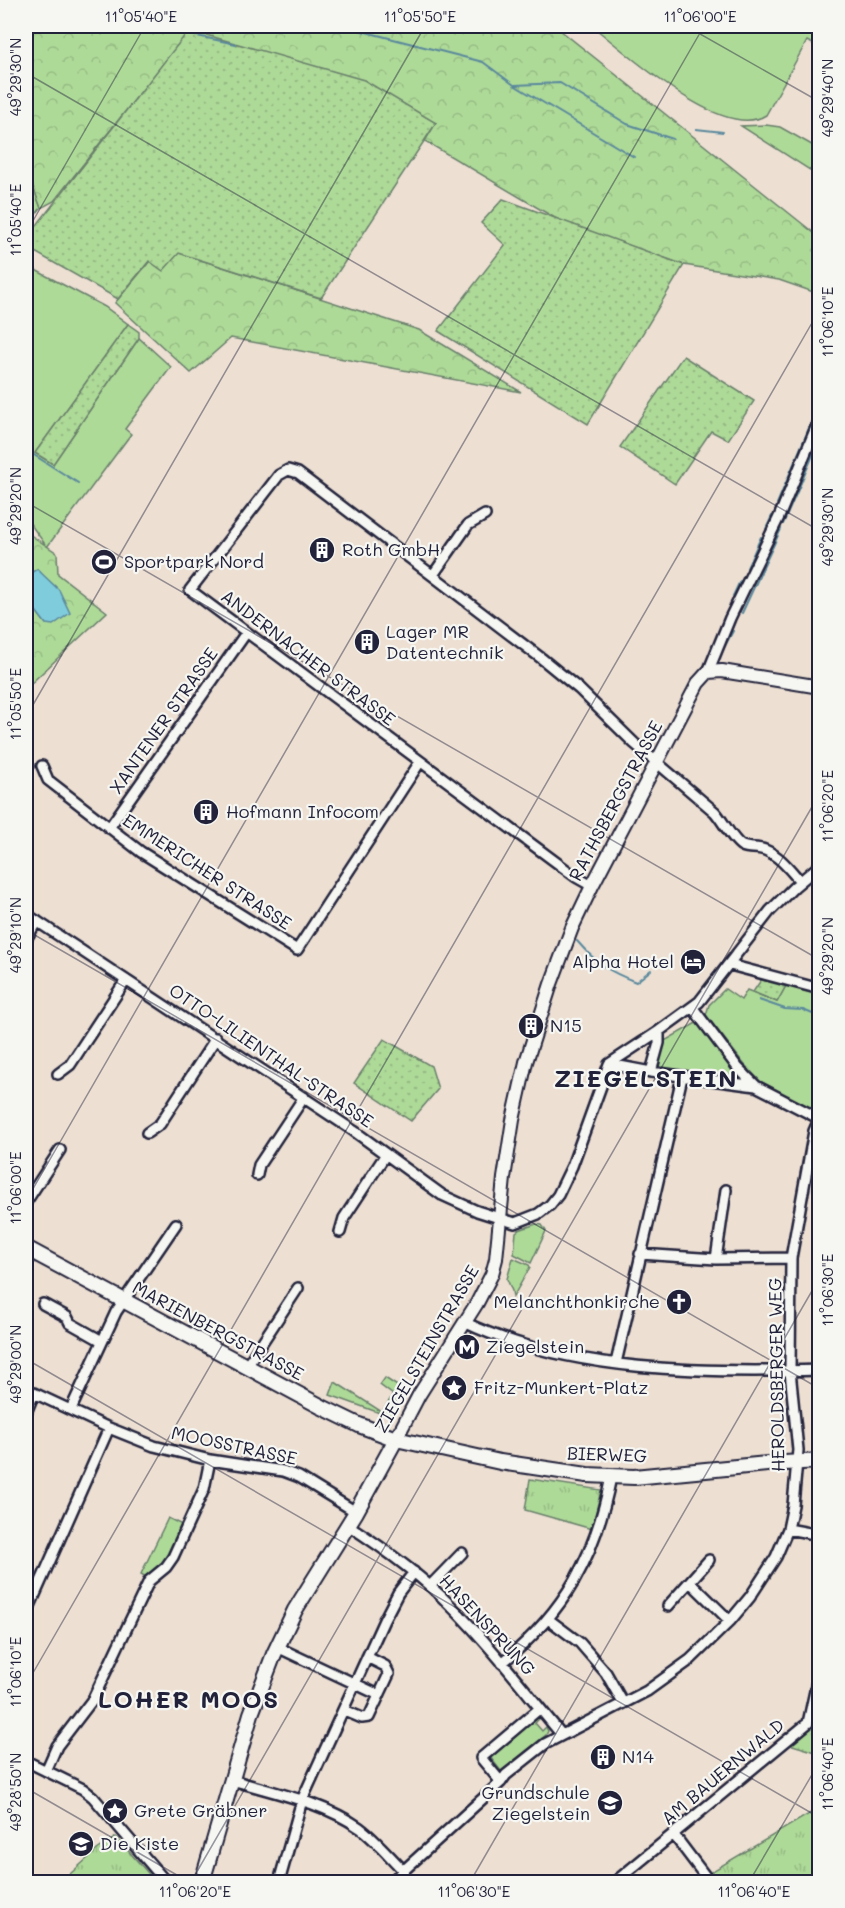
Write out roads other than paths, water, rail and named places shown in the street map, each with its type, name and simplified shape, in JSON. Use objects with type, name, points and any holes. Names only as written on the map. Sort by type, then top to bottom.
[{"type":"main road","name":"MARIENBERGSTRASSE","points":[[26,1248],[246,1368],[330,1411],[396,1439]]},
{"type":"main road","name":"BIERWEG","points":[[396,1439],[530,1468],[611,1477],[819,1461]]},
{"type":"main road","name":"ZIEGELSTEINSTRASSE","points":[[202,1882],[255,1702],[277,1647],[396,1439]]},
{"type":"street","name":"RATHSBERGSTRASSE","points":[[501,1220],[506,1164],[524,1071],[550,984],[572,927],[698,683],[708,672],[730,618],[776,524],[819,418]]},
{"type":"street","name":"ANDERNACHER STRASSE","points":[[592,886],[576,877],[190,590],[279,474],[288,470],[298,472],[561,674],[634,743],[715,812],[736,841],[741,845],[756,847],[774,855],[800,881]]},
{"type":"street","points":[[433,575],[468,525],[485,515]]},
{"type":"street","name":"XANTENER STRASSE","points":[[109,828],[246,633]]},
{"type":"street","points":[[708,672],[730,671],[819,687]]},
{"type":"street","name":"EMMERICHER STRASSE","points":[[42,766],[48,780],[141,852],[297,950],[420,762]]},
{"type":"street","points":[[501,1220],[522,1221],[538,1214],[555,1199],[572,1166],[609,1064],[693,1008],[730,965],[770,911],[819,865]]},
{"type":"street","name":"OTTO-LILIENTHAL-STRASSE","points":[[26,914],[304,1097],[442,1195],[501,1220]]},
{"type":"street","points":[[26,939],[37,921]]},
{"type":"street","points":[[730,965],[819,989]]},
{"type":"street","points":[[58,1074],[70,1065],[126,980]]},
{"type":"street","points":[[693,1008],[738,1068],[756,1086],[819,1118]]},
{"type":"street","points":[[651,1072],[659,1043],[659,1032]]},
{"type":"street","points":[[147,1133],[160,1124],[216,1038]]},
{"type":"street","points":[[609,1064],[682,1077],[756,1086]]},
{"type":"street","points":[[616,1363],[682,1077]]},
{"type":"street","points":[[257,1175],[260,1165],[304,1097]]},
{"type":"street","name":"HEROLDSBERGER WEG","points":[[391,1882],[506,1775],[545,1744],[623,1703],[671,1675],[690,1660],[730,1621],[767,1572],[788,1529],[793,1505],[797,1440],[790,1371],[791,1258],[812,1142],[819,1118]]},
{"type":"street","points":[[26,1202],[60,1150]]},
{"type":"street","points":[[340,1232],[344,1218],[386,1154]]},
{"type":"street","points":[[716,1259],[726,1190]]},
{"type":"street","name":"ZIEGELSTEINSTRASSE","points":[[396,1439],[424,1387],[492,1274],[501,1220]]},
{"type":"street","points":[[71,1409],[123,1301],[176,1224]]},
{"type":"street","points":[[640,1254],[716,1259],[791,1258]]},
{"type":"street","points":[[246,1368],[298,1288]]},
{"type":"street","points":[[43,1304],[102,1341]]},
{"type":"street","points":[[464,1322],[506,1340],[543,1351],[616,1363],[725,1371],[819,1370]]},
{"type":"street","name":"MOOSSTRASSE","points":[[26,1413],[34,1393],[154,1446],[210,1460],[283,1471],[299,1476],[356,1512]]},
{"type":"street","points":[[26,1615],[109,1428]]},
{"type":"street","points":[[46,1771],[57,1746],[93,1699],[149,1581],[166,1567],[173,1557],[204,1490],[210,1460]]},
{"type":"street","points":[[502,1663],[548,1619],[563,1601],[594,1542],[611,1477]]},
{"type":"street","name":"HASENSPRUNG","points":[[348,1525],[414,1572],[473,1628],[562,1735]]},
{"type":"street","points":[[788,1529],[819,1535]]},
{"type":"street","points":[[430,1586],[462,1553]]},
{"type":"street","points":[[668,1606],[709,1560]]},
{"type":"street","points":[[279,1882],[302,1800],[354,1683],[398,1593],[414,1572]]},
{"type":"street","points":[[690,1582],[730,1621]]},
{"type":"street","points":[[548,1619],[580,1643],[606,1673],[623,1703]]},
{"type":"street","points":[[277,1647],[379,1695]]},
{"type":"street","points":[[343,1710],[362,1718],[369,1717],[389,1674],[385,1666],[367,1657]]},
{"type":"street","name":"AM BAUERNWALD","points":[[615,1882],[808,1723],[819,1668]]},
{"type":"street","points":[[501,1782],[481,1758],[539,1708]]},
{"type":"street","points":[[27,1765],[46,1771],[83,1789],[93,1797],[166,1882]]},
{"type":"street","points":[[232,1780],[302,1800],[336,1814],[362,1830],[403,1870]]},
{"type":"street","points":[[674,1835],[705,1876]]},
{"type":"water","points":[[37,569],[59,590],[70,613],[53,625],[46,624],[26,598],[26,576]]},
{"type":"waterway","points":[[148,26],[236,44]]},
{"type":"waterway","points":[[347,26],[483,62],[514,85],[634,157]]},
{"type":"waterway","points":[[515,85],[560,83],[627,124],[673,139]]},
{"type":"waterway","points":[[696,129],[723,132]]},
{"type":"waterway","points":[[777,504],[820,402]]},
{"type":"waterway","points":[[783,524],[820,439]]},
{"type":"waterway","points":[[26,450],[78,483]]},
{"type":"waterway","points":[[766,529],[772,516]]},
{"type":"waterway","points":[[742,613],[781,529]]},
{"type":"waterway","points":[[747,568],[761,537]]},
{"type":"waterway","points":[[733,596],[740,581]]},
{"type":"waterway","points":[[722,651],[733,631]]},
{"type":"waterway","points":[[577,941],[604,966],[636,982],[651,970]]},
{"type":"waterway","points":[[759,1000],[785,1009],[803,1010],[820,1017]]},
{"type":"place","name":"Roth GmbH","points":[[322,550]]},
{"type":"place","name":"Sportpark Nord","points":[[104,562]]},
{"type":"place","name":"Lager MR Datentechnik","points":[[367,642]]},
{"type":"place","name":"Hofmann Infocom","points":[[206,812]]},
{"type":"place","name":"Alpha Hotel","points":[[693,962]]},
{"type":"place","name":"N15","points":[[531,1026]]},
{"type":"place","name":"Melanchthonkirche","points":[[679,1302]]},
{"type":"place","name":"Ziegelstein","points":[[467,1347]]},
{"type":"place","name":"Fritz-Munkert-Platz","points":[[454,1388]]},
{"type":"place","name":"N14","points":[[603,1757]]},
{"type":"place","name":"Grundschule Ziegelstein","points":[[610,1803]]},
{"type":"place","name":"Grete Gräbner","points":[[115,1811]]},
{"type":"place","name":"Die Kiste","points":[[81,1844]]},
{"type":"district","name":"ZIEGELSTEIN","points":[[646,1079]]},
{"type":"district","name":"LOHER MOOS","points":[[189,1700]]}]
